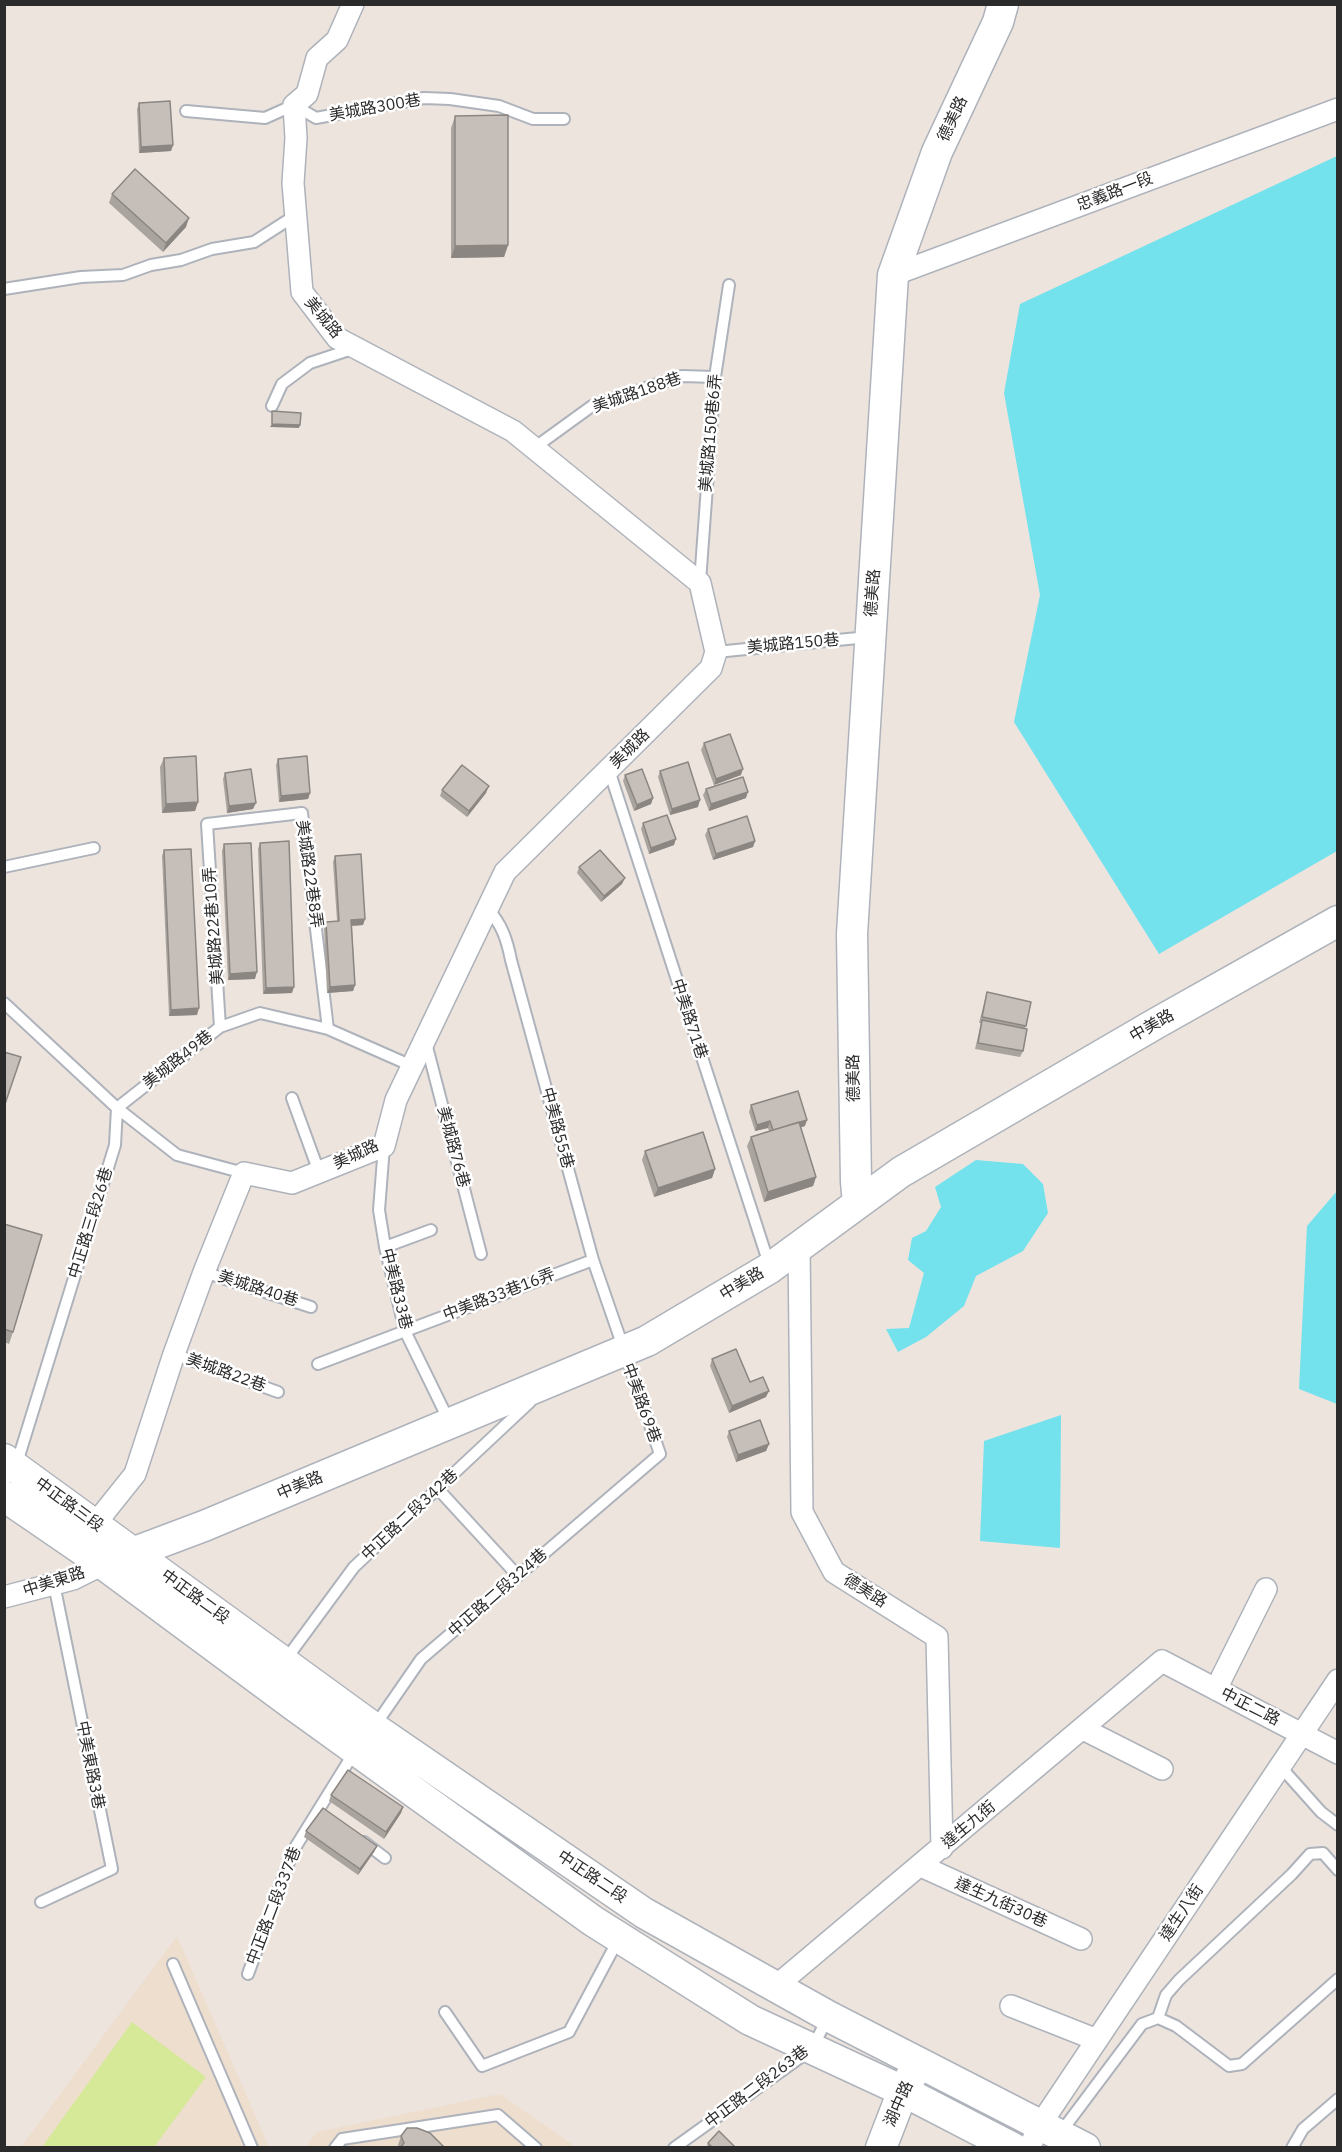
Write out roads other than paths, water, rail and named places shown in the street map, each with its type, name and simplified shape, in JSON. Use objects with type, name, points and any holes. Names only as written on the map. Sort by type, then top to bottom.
[{"type":"street","points":[[294,105],[307,94],[317,58],[337,40],[353,4]]},
{"type":"street","name":"德美路","points":[[858,1203],[855,1170],[852,934],[893,275],[937,152],[998,22],[1003,4]]},
{"type":"street","name":"美城路","points":[[294,105],[296,138],[293,183],[302,292],[337,338],[513,431],[700,583]]},
{"type":"street","name":"忠義路一段","points":[[893,275],[1338,108]]},
{"type":"street","points":[[700,583],[716,652]]},
{"type":"street","name":"美城路","points":[[244,1173],[292,1183],[384,1146],[396,1100],[505,872],[711,668],[716,652]]},
{"type":"street","name":"中美路","points":[[103,1564],[132,1551],[204,1526],[647,1341],[770,1268],[901,1172],[1144,1030],[1338,921]]},
{"type":"street","points":[[95,1524],[135,1474],[174,1354],[244,1173]]},
{"type":"street","name":"德美路","points":[[799,1246],[802,1512],[834,1572],[937,1637],[942,1848]]},
{"type":"street","name":"中正路三段","points":[[8,1469],[95,1524],[132,1551]]},
{"type":"street","name":"中正路三段","points":[[4,1496],[103,1564]]},
{"type":"street","name":"中正路二段","points":[[132,1551],[283,1662],[365,1739],[593,1921],[750,2020],[903,2091],[1013,2148]]},
{"type":"street","name":"中正路二段","points":[[103,1564],[365,1739],[644,1913],[828,2016],[920,2062],[1053,2139]]},
{"type":"street","name":"中美東路","points":[[4,1597],[73,1579],[103,1564]]},
{"type":"street","points":[[1217,1690],[1266,1589]]},
{"type":"street","name":"達生九街","points":[[775,1987],[1162,1661]]},
{"type":"street","name":"中正二路","points":[[1162,1661],[1338,1753]]},
{"type":"street","name":"達生八街","points":[[1053,2139],[1097,2040],[1338,1680]]},
{"type":"street","points":[[1083,1729],[1162,1769]]},
{"type":"street","name":"達生九街30巷","points":[[921,1866],[1081,1939]]},
{"type":"street","points":[[1011,2006],[1097,2040]]},
{"type":"street","name":"湖中路","points":[[881,2148],[903,2091],[920,2062]]},
{"type":"lane","name":"美城路300巷","points":[[294,105],[316,118],[424,98],[450,99],[499,106],[533,119],[564,119]]},
{"type":"lane","points":[[186,111],[266,118],[294,105]]},
{"type":"lane","points":[[4,289],[81,277],[123,275],[151,265],[181,260],[212,249],[254,242],[296,215]]},
{"type":"lane","name":"美城路150巷6弄","points":[[700,583],[715,377],[729,285]]},
{"type":"lane","points":[[272,406],[282,384],[310,363],[356,348]]},
{"type":"lane","name":"美城路188巷","points":[[534,448],[592,406],[682,376],[715,377]]},
{"type":"lane","name":"美城路150巷","points":[[716,652],[871,637]]},
{"type":"lane","name":"中美路71巷","points":[[609,770],[770,1268]]},
{"type":"lane","name":"美城路22巷8弄","points":[[207,824],[302,813],[328,1029]]},
{"type":"lane","name":"美城路22巷10弄","points":[[207,824],[220,1027]]},
{"type":"lane","points":[[4,867],[94,848]]},
{"type":"lane","name":"中美路55巷","points":[[488,908],[498,919],[507,938],[593,1260],[623,1351]]},
{"type":"lane","points":[[4,1003],[117,1108],[177,1155],[244,1173]]},
{"type":"lane","name":"美城路49巷","points":[[117,1108],[220,1027],[260,1013],[328,1029],[412,1066]]},
{"type":"lane","name":"美城路76巷","points":[[425,1039],[481,1254]]},
{"type":"lane","points":[[292,1098],[319,1172]]},
{"type":"lane","name":"中正路三段26巷","points":[[8,1469],[115,1145],[117,1108]]},
{"type":"lane","name":"中美路33巷","points":[[384,1146],[379,1210],[385,1247],[405,1331],[450,1424]]},
{"type":"lane","points":[[385,1247],[431,1230]]},
{"type":"lane","name":"中美路33巷16弄","points":[[318,1364],[593,1260]]},
{"type":"lane","name":"美城路40巷","points":[[204,1272],[311,1307]]},
{"type":"lane","name":"中美路69巷","points":[[623,1351],[660,1454]]},
{"type":"lane","name":"美城路22巷","points":[[174,1354],[278,1392]]},
{"type":"lane","name":"中正路二段342巷","points":[[283,1662],[354,1568],[552,1380]]},
{"type":"lane","name":"中正路二段324巷","points":[[365,1739],[420,1659],[660,1454]]},
{"type":"lane","points":[[438,1489],[518,1576]]},
{"type":"lane","name":"中美東路3巷","points":[[41,1902],[112,1869],[54,1584]]},
{"type":"lane","name":"中正路二段337巷","points":[[248,1974],[293,1851],[324,1812],[365,1739]]},
{"type":"lane","points":[[1280,1766],[1321,1812],[1338,1825]]},
{"type":"lane","points":[[357,1837],[386,1858]]},
{"type":"lane","points":[[1158,2018],[1166,1995],[1179,1980],[1292,1874],[1310,1854],[1323,1854],[1338,1870]]},
{"type":"lane","points":[[445,2012],[482,2066],[569,2032],[620,1938]]},
{"type":"lane","points":[[173,1964],[252,2148]]},
{"type":"lane","points":[[1053,2139],[1142,2024],[1158,2018],[1176,2026],[1229,2066],[1242,2064],[1338,1979]]},
{"type":"lane","name":"中正路二段263巷","points":[[674,2148],[812,2049],[828,2016]]},
{"type":"lane","points":[[1292,2148],[1303,2129],[1338,2099]]},
{"type":"lane","points":[[335,2148],[342,2139],[498,2115],[536,2148]]},
{"type":"water","points":[[1337,156],[1337,851],[1159,954],[1014,722],[1040,595],[1004,393],[1020,304]]},
{"type":"water","points":[[976,1160],[1023,1164],[1043,1184],[1048,1213],[1023,1251],[976,1276],[964,1306],[926,1337],[898,1352],[886,1329],[909,1328],[924,1273],[908,1260],[912,1238],[926,1231],[941,1207],[935,1187]]},
{"type":"water","points":[[1337,1191],[1337,1404],[1299,1389],[1307,1226]]},
{"type":"water","points":[[1061,1415],[1060,1548],[980,1541],[984,1441]]}]
